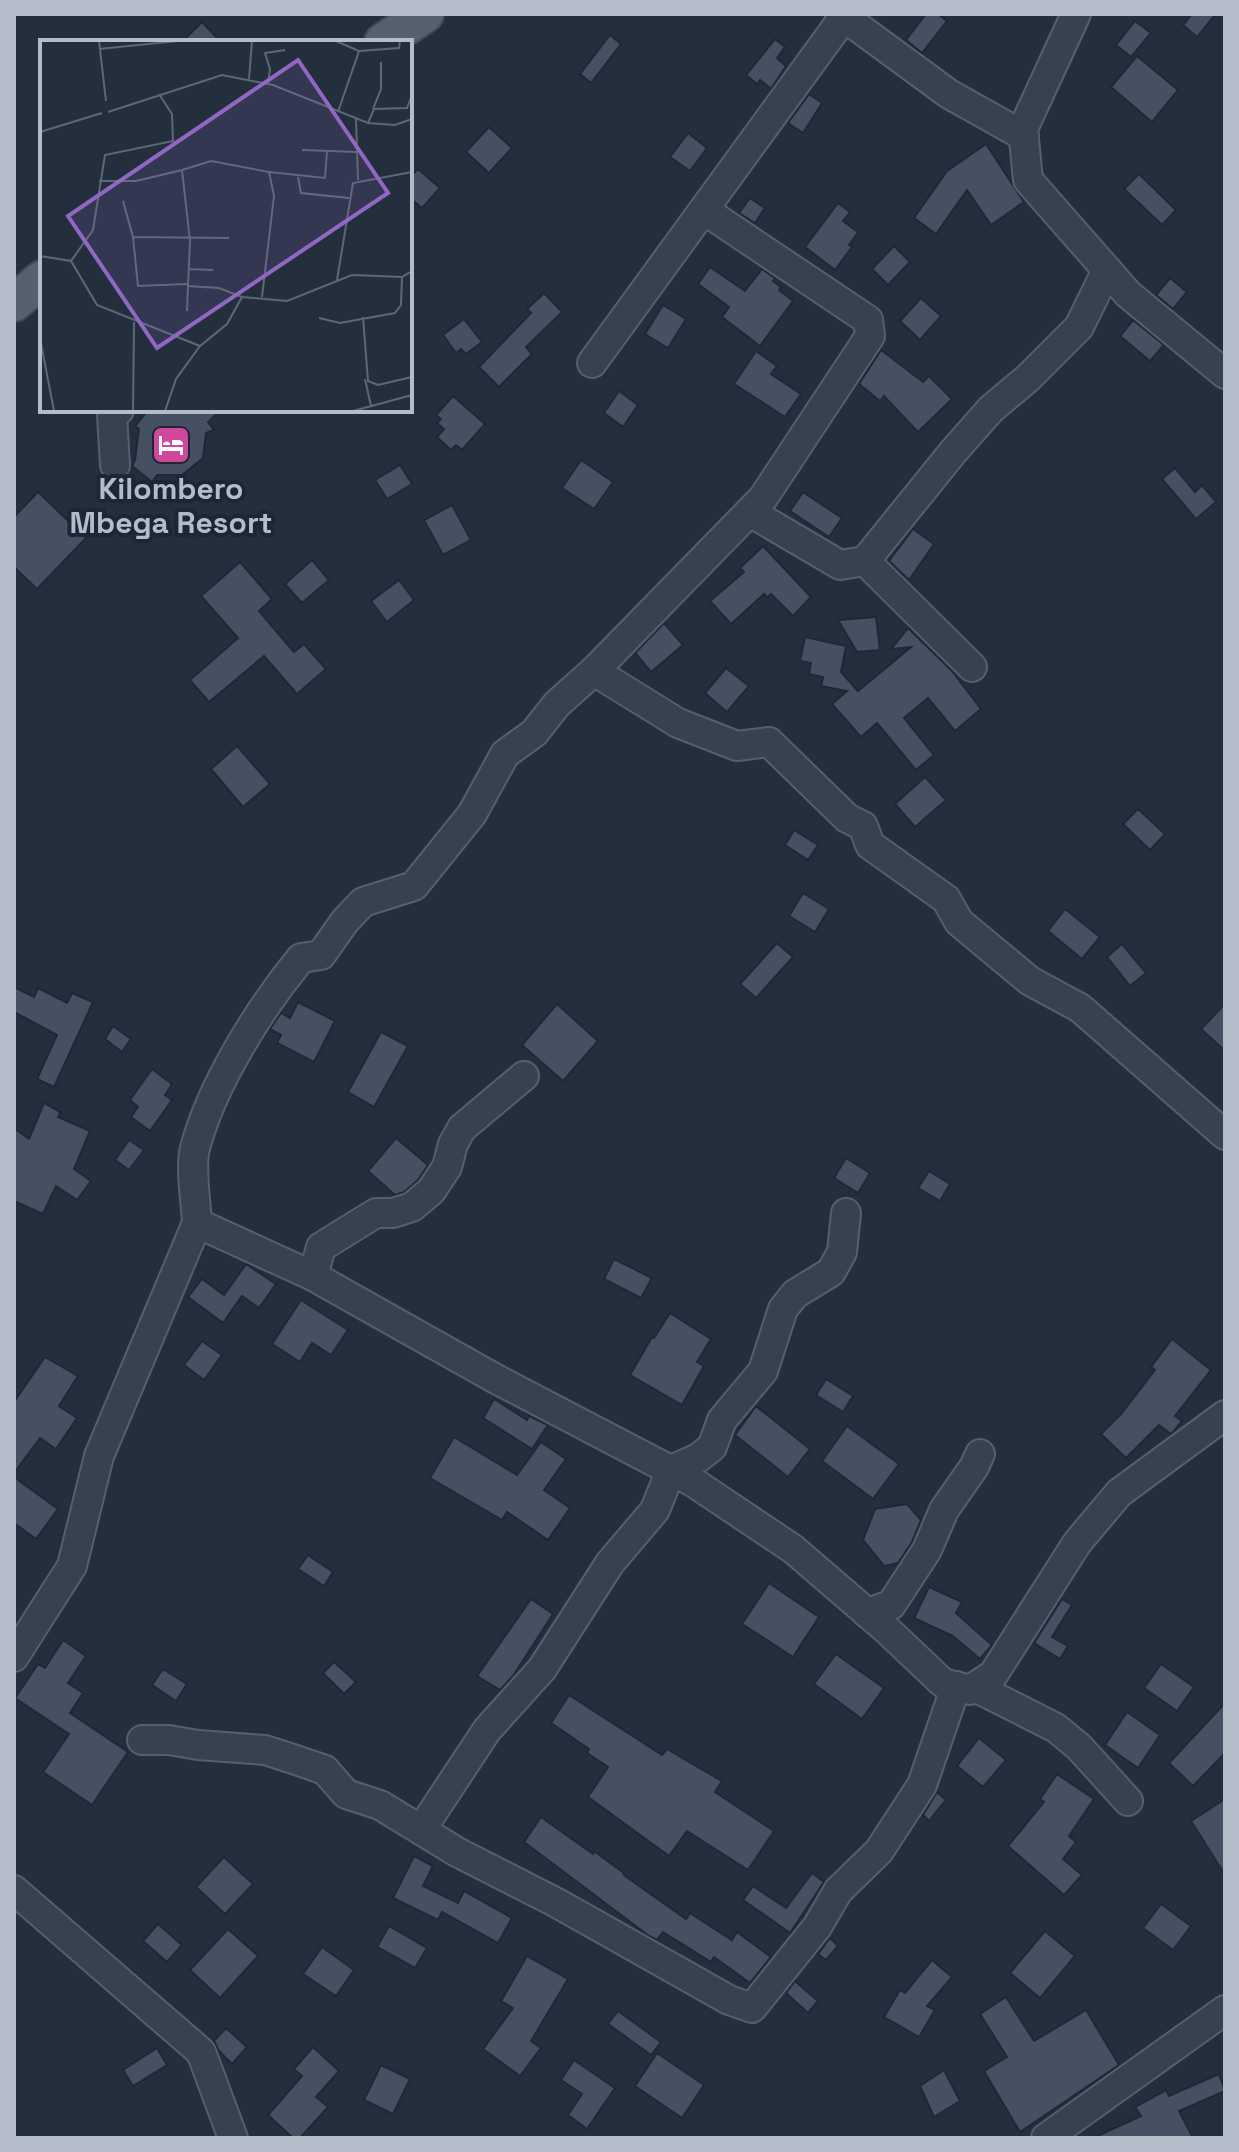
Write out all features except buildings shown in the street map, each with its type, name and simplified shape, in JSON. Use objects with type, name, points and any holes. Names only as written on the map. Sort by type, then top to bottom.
[{"type":"main road","points":[[386,40],[425,14]]},
{"type":"street","points":[[1076,14],[1023,129],[1028,180],[1128,294],[1225,374]]},
{"type":"street","points":[[592,363],[842,16],[949,94],[1024,136]]},
{"type":"street","points":[[14,1657],[72,1566],[99,1456],[197,1223],[194,1151],[217,1090],[270,996],[301,958],[321,955],[363,902],[414,886],[472,814],[505,754],[534,733],[557,704],[594,671],[763,498],[870,336],[868,320],[704,210]]},
{"type":"street","points":[[750,512],[840,565],[865,561],[991,409],[1028,378],[1079,327],[1107,270]]},
{"type":"street","points":[[115,465],[112,415],[116,412]]},
{"type":"street","points":[[865,561],[972,667]]},
{"type":"street","points":[[594,671],[678,723],[737,746],[769,742],[847,818],[863,826],[870,845],[946,899],[959,922],[1030,981],[1080,1008],[1225,1135]]},
{"type":"street","points":[[313,1276],[321,1247],[376,1213],[393,1213],[412,1207],[431,1191],[447,1167],[453,1144],[462,1128],[524,1076]]},
{"type":"street","points":[[421,1830],[487,1730],[542,1669],[610,1563],[655,1510],[671,1470],[698,1458],[712,1447],[722,1420],[763,1371],[783,1309],[795,1294],[831,1272],[842,1252],[846,1213]]},
{"type":"street","points":[[197,1223],[313,1276],[496,1379],[671,1470],[793,1549],[943,1683],[965,1686],[1056,1728],[1079,1747],[1128,1801]]},
{"type":"street","points":[[142,1740],[265,1750],[325,1770],[346,1794],[380,1805],[457,1852],[557,1903],[729,2000],[752,2008],[817,1927],[838,1891],[879,1851],[922,1785],[965,1686],[993,1675],[1077,1543],[1119,1493],[1225,1415]]},
{"type":"street","points":[[867,1613],[891,1605],[927,1550],[944,1510],[980,1454]]},
{"type":"street","points":[[14,1890],[201,2052],[233,2138]]},
{"type":"street","points":[[1046,2138],[1225,2010]]},
{"type":"place","name":"Kilombero Mbega Resort","points":[[171,445]]}]
